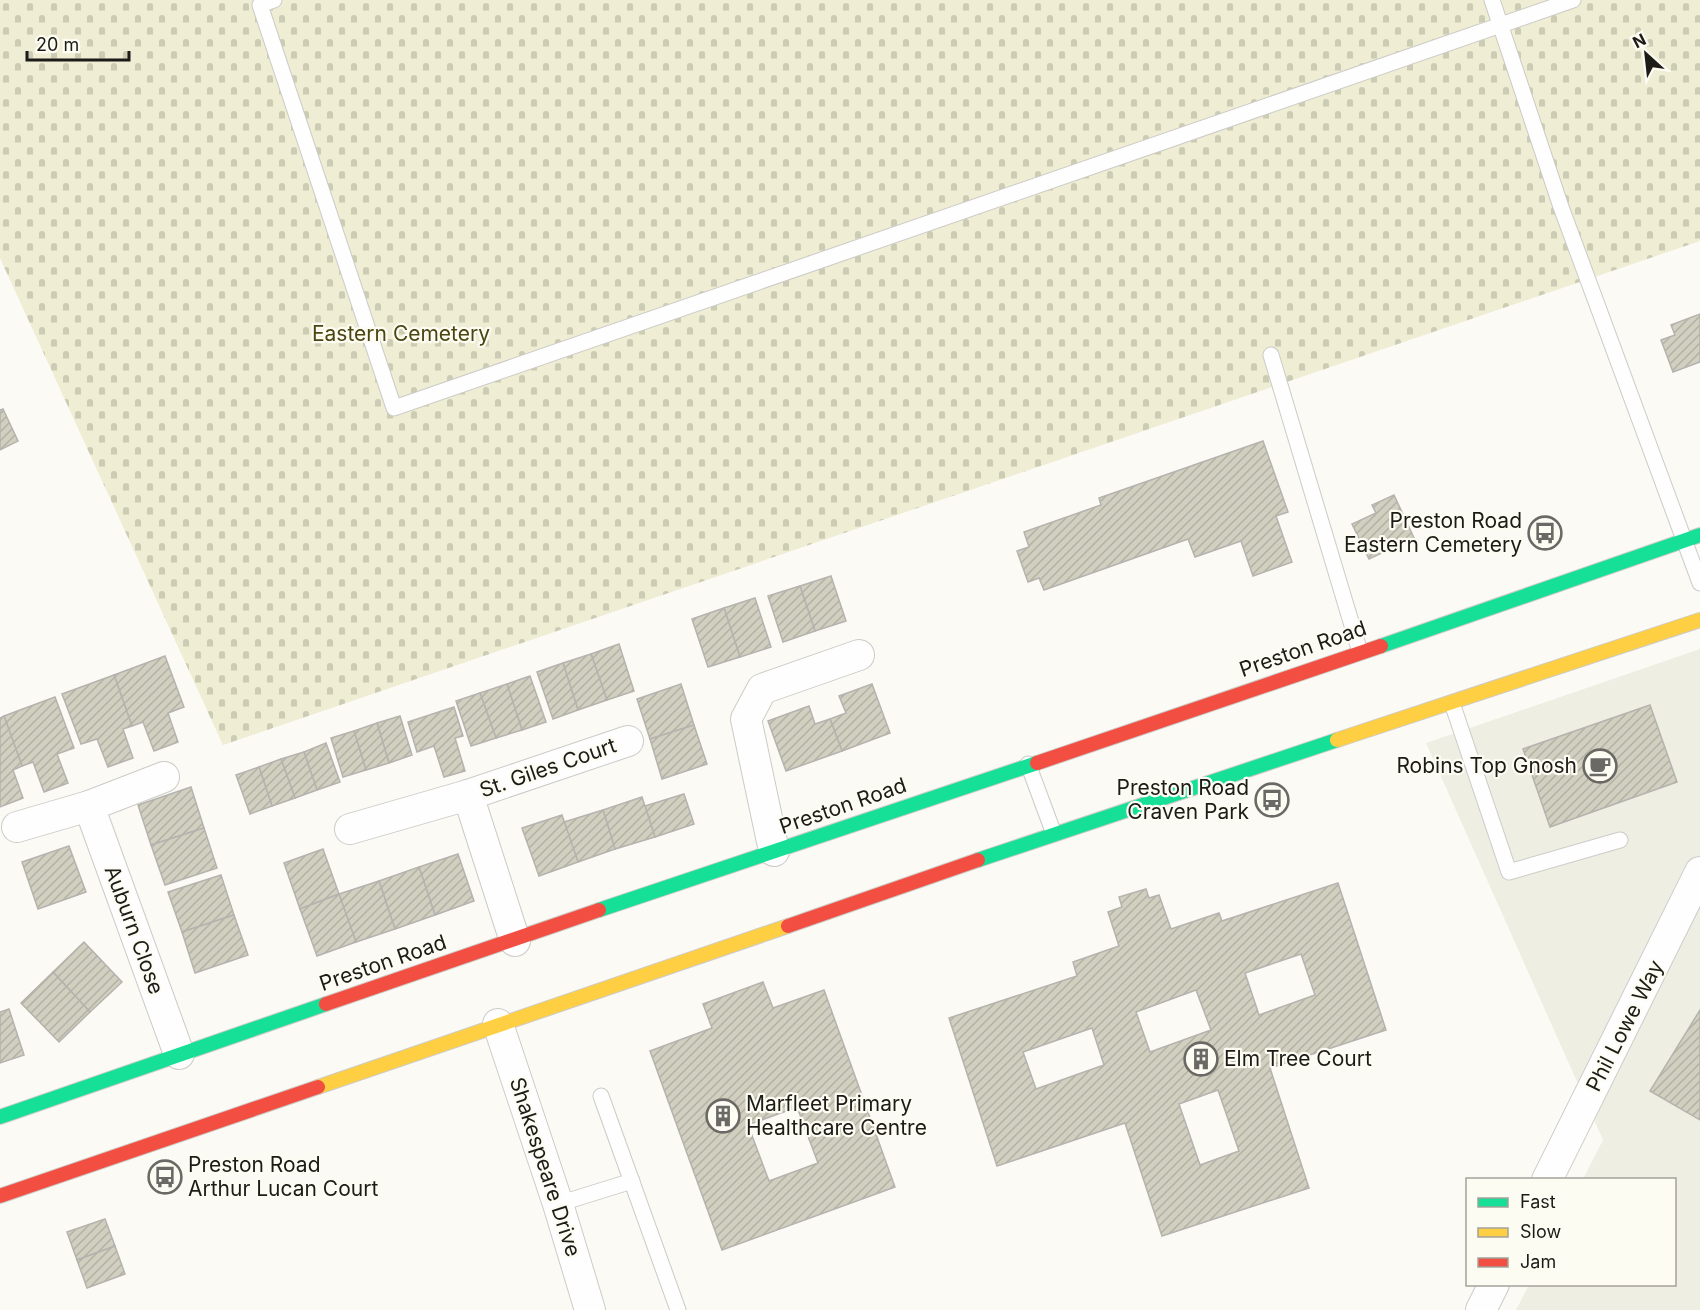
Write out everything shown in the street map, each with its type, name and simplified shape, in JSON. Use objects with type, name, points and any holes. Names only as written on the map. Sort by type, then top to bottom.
[{"type":"street","name":"Preston Road","points":[[0,1117],[1693,538]]},
{"type":"street","points":[[0,1196],[1054,834],[1700,620]]},
{"type":"street","points":[[774,852],[746,719],[762,689],[859,655]]},
{"type":"street","name":"St. Giles Court","points":[[350,829],[468,795],[628,741]]},
{"type":"street","points":[[17,827],[89,806],[164,777]]},
{"type":"street","name":"St. Giles Court","points":[[468,795],[515,940]]},
{"type":"street","name":"Auburn Close","points":[[89,806],[179,1054]]},
{"type":"street","name":"Phil Lowe Way","points":[[1547,1178],[1700,872]]},
{"type":"street","name":"Shakespeare Drive","points":[[498,1024],[558,1204],[590,1310]]},
{"type":"street","points":[[1481,1310],[1493,1286]]},
{"type":"lane","points":[[273,0],[260,5],[394,408],[1573,0]]},
{"type":"lane","points":[[1492,0],[1562,207],[1693,538],[1700,584]]},
{"type":"lane","points":[[1271,355],[1360,652]]},
{"type":"lane","points":[[1452,703],[1509,872],[1620,840]]},
{"type":"lane","points":[[1028,764],[1054,834]]},
{"type":"lane","points":[[601,1096],[678,1310]]},
{"type":"lane","points":[[558,1204],[632,1181]]},
{"type":"shaded area","points":[[1700,649],[1700,1310],[1516,1310],[1528,1286],[1676,1286],[1676,1178],[1584,1178],[1603,1140],[1426,743]]},
{"type":"green space","name":"Eastern Cemetery","points":[[0,0],[1700,0],[1700,241],[223,745],[0,258]]},
{"type":"building","points":[[1700,314],[1700,362],[1673,372],[1661,340],[1675,335],[1671,325]]},
{"type":"building","points":[[3,409],[18,441],[0,450],[0,410]]},
{"type":"building","points":[[1263,441],[1288,512],[1276,516],[1292,562],[1253,576],[1241,541],[1195,557],[1188,539],[1044,590],[1039,578],[1028,582],[1017,551],[1029,547],[1024,532],[1101,505],[1099,498]]},
{"type":"building","points":[[1394,495],[1414,538],[1369,559],[1352,524],[1376,513],[1372,505]]},
{"type":"building","points":[[831,576],[846,621],[815,631],[800,586]]},
{"type":"building","points":[[800,586],[815,631],[783,642],[768,596]]},
{"type":"building","points":[[755,598],[771,647],[740,657],[724,608]]},
{"type":"building","points":[[724,608],[740,657],[708,667],[692,619]]},
{"type":"building","points":[[619,644],[634,691],[607,700],[591,654]]},
{"type":"building","points":[[591,654],[607,700],[578,710],[563,663]]},
{"type":"building","points":[[165,656],[184,707],[168,713],[178,742],[154,751],[143,722],[132,726],[114,675]]},
{"type":"building","points":[[563,663],[578,710],[553,719],[537,672]]},
{"type":"building","points":[[114,675],[132,726],[123,729],[133,758],[108,767],[97,739],[81,744],[62,694]]},
{"type":"building","points":[[530,676],[546,722],[522,730],[507,684]]},
{"type":"building","points":[[507,684],[522,730],[496,738],[480,693]]},
{"type":"building","points":[[681,684],[694,725],[650,739],[637,699]]},
{"type":"building","points":[[872,684],[890,733],[842,751],[830,719],[846,713],[839,696]]},
{"type":"building","points":[[480,693],[496,738],[471,746],[456,701]]},
{"type":"building","points":[[55,697],[74,748],[57,754],[68,783],[44,792],[33,762],[22,766],[4,716]]},
{"type":"building","name":"Robins Top Gnosh","points":[[1650,705],[1677,782],[1550,827],[1523,749]]},
{"type":"building","points":[[809,706],[815,724],[830,719],[842,751],[786,771],[768,721]]},
{"type":"building","points":[[454,707],[463,736],[455,738],[465,771],[444,777],[434,746],[417,752],[408,722]]},
{"type":"building","points":[[4,716],[22,766],[13,770],[23,798],[0,807],[0,718]]},
{"type":"building","points":[[400,716],[412,755],[389,763],[377,723]]},
{"type":"building","points":[[377,723],[389,763],[366,770],[354,731]]},
{"type":"building","points":[[694,725],[707,764],[662,779],[650,739]]},
{"type":"building","points":[[354,731],[366,770],[343,777],[331,738]]},
{"type":"building","points":[[326,743],[340,782],[317,790],[304,752]]},
{"type":"building","points":[[304,752],[317,790],[295,798],[281,759]]},
{"type":"building","points":[[281,759],[295,798],[272,806],[259,767]]},
{"type":"building","points":[[259,767],[272,806],[250,814],[236,775]]},
{"type":"building","points":[[191,787],[204,828],[151,845],[138,805]]},
{"type":"building","points":[[684,794],[694,824],[655,837],[645,806]]},
{"type":"building","points":[[642,797],[655,837],[615,849],[603,810]]},
{"type":"building","points":[[603,810],[615,849],[578,862],[564,822]]},
{"type":"building","points":[[562,815],[578,862],[539,876],[522,828]]},
{"type":"building","points":[[204,828],[217,868],[165,885],[151,845]]},
{"type":"building","points":[[69,846],[86,892],[38,909],[22,862]]},
{"type":"building","points":[[323,849],[339,894],[300,909],[284,863]]},
{"type":"building","points":[[458,854],[474,901],[435,915],[419,867]]},
{"type":"building","points":[[419,867],[435,915],[395,929],[379,881]]},
{"type":"building","points":[[221,875],[234,915],[182,932],[168,892]]},
{"type":"building","points":[[379,881],[395,929],[356,942],[339,894]]},
{"type":"building","name":"Elm Tree Court","points":[[1338,883],[1386,1030],[1270,1068],[1309,1188],[1162,1236],[1125,1123],[997,1166],[949,1018],[1077,976],[1073,962],[1119,946],[1108,912],[1122,907],[1119,897],[1146,889],[1149,898],[1159,895],[1171,929],[1219,913],[1222,921]],"holes":[[[1301,954],[1315,995],[1259,1015],[1245,973]],[[1196,990],[1211,1030],[1150,1052],[1136,1012]],[[1092,1028],[1104,1065],[1036,1089],[1023,1052]],[[1218,1090],[1239,1151],[1200,1165],[1179,1104]]]},
{"type":"building","points":[[339,894],[356,942],[317,956],[300,909]]},
{"type":"building","points":[[234,915],[248,955],[195,973],[182,932]]},
{"type":"building","points":[[84,942],[122,982],[90,1012],[53,972]]},
{"type":"building","points":[[53,972],[90,1012],[59,1042],[21,1003]]},
{"type":"building","name":"Marfleet Primary Healthcare Centre","points":[[763,982],[773,1008],[824,990],[895,1187],[722,1250],[650,1051],[712,1028],[703,1004]],"holes":[[[797,1107],[818,1163],[769,1181],[748,1125]]]},
{"type":"building","points":[[9,1009],[24,1055],[0,1063],[0,1012]]},
{"type":"building","points":[[1700,1010],[1700,1120],[1650,1091]]},
{"type":"building","points":[[105,1219],[115,1246],[77,1260],[67,1232]]},
{"type":"building","points":[[115,1246],[125,1274],[87,1288],[77,1260]]},
{"type":"traffic: fast","points":[[1381,646],[1700,535]]},
{"type":"traffic: fast","points":[[978,860],[1337,740]]},
{"type":"traffic: fast","points":[[599,910],[1037,763]]},
{"type":"traffic: fast","points":[[0,1117],[326,1004]]},
{"type":"traffic: slow","points":[[1337,740],[1700,620]]},
{"type":"traffic: slow","points":[[318,1087],[788,926]]},
{"type":"traffic: jam","points":[[1037,763],[1381,646]]},
{"type":"traffic: jam","points":[[788,926],[978,860]]},
{"type":"traffic: jam","points":[[326,1004],[599,910]]},
{"type":"traffic: jam","points":[[0,1196],[318,1087]]},
{"type":"place","name":"Preston Road Eastern Cemetery","points":[[1545,533]]},
{"type":"place","name":"Robins Top Gnosh","points":[[1600,766]]},
{"type":"place","name":"Preston Road Craven Park","points":[[1272,800]]},
{"type":"place","name":"Elm Tree Court","points":[[1201,1059]]},
{"type":"place","name":"Marfleet Primary Healthcare Centre","points":[[723,1116]]},
{"type":"place","name":"Preston Road Arthur Lucan Court","points":[[165,1177]]}]
